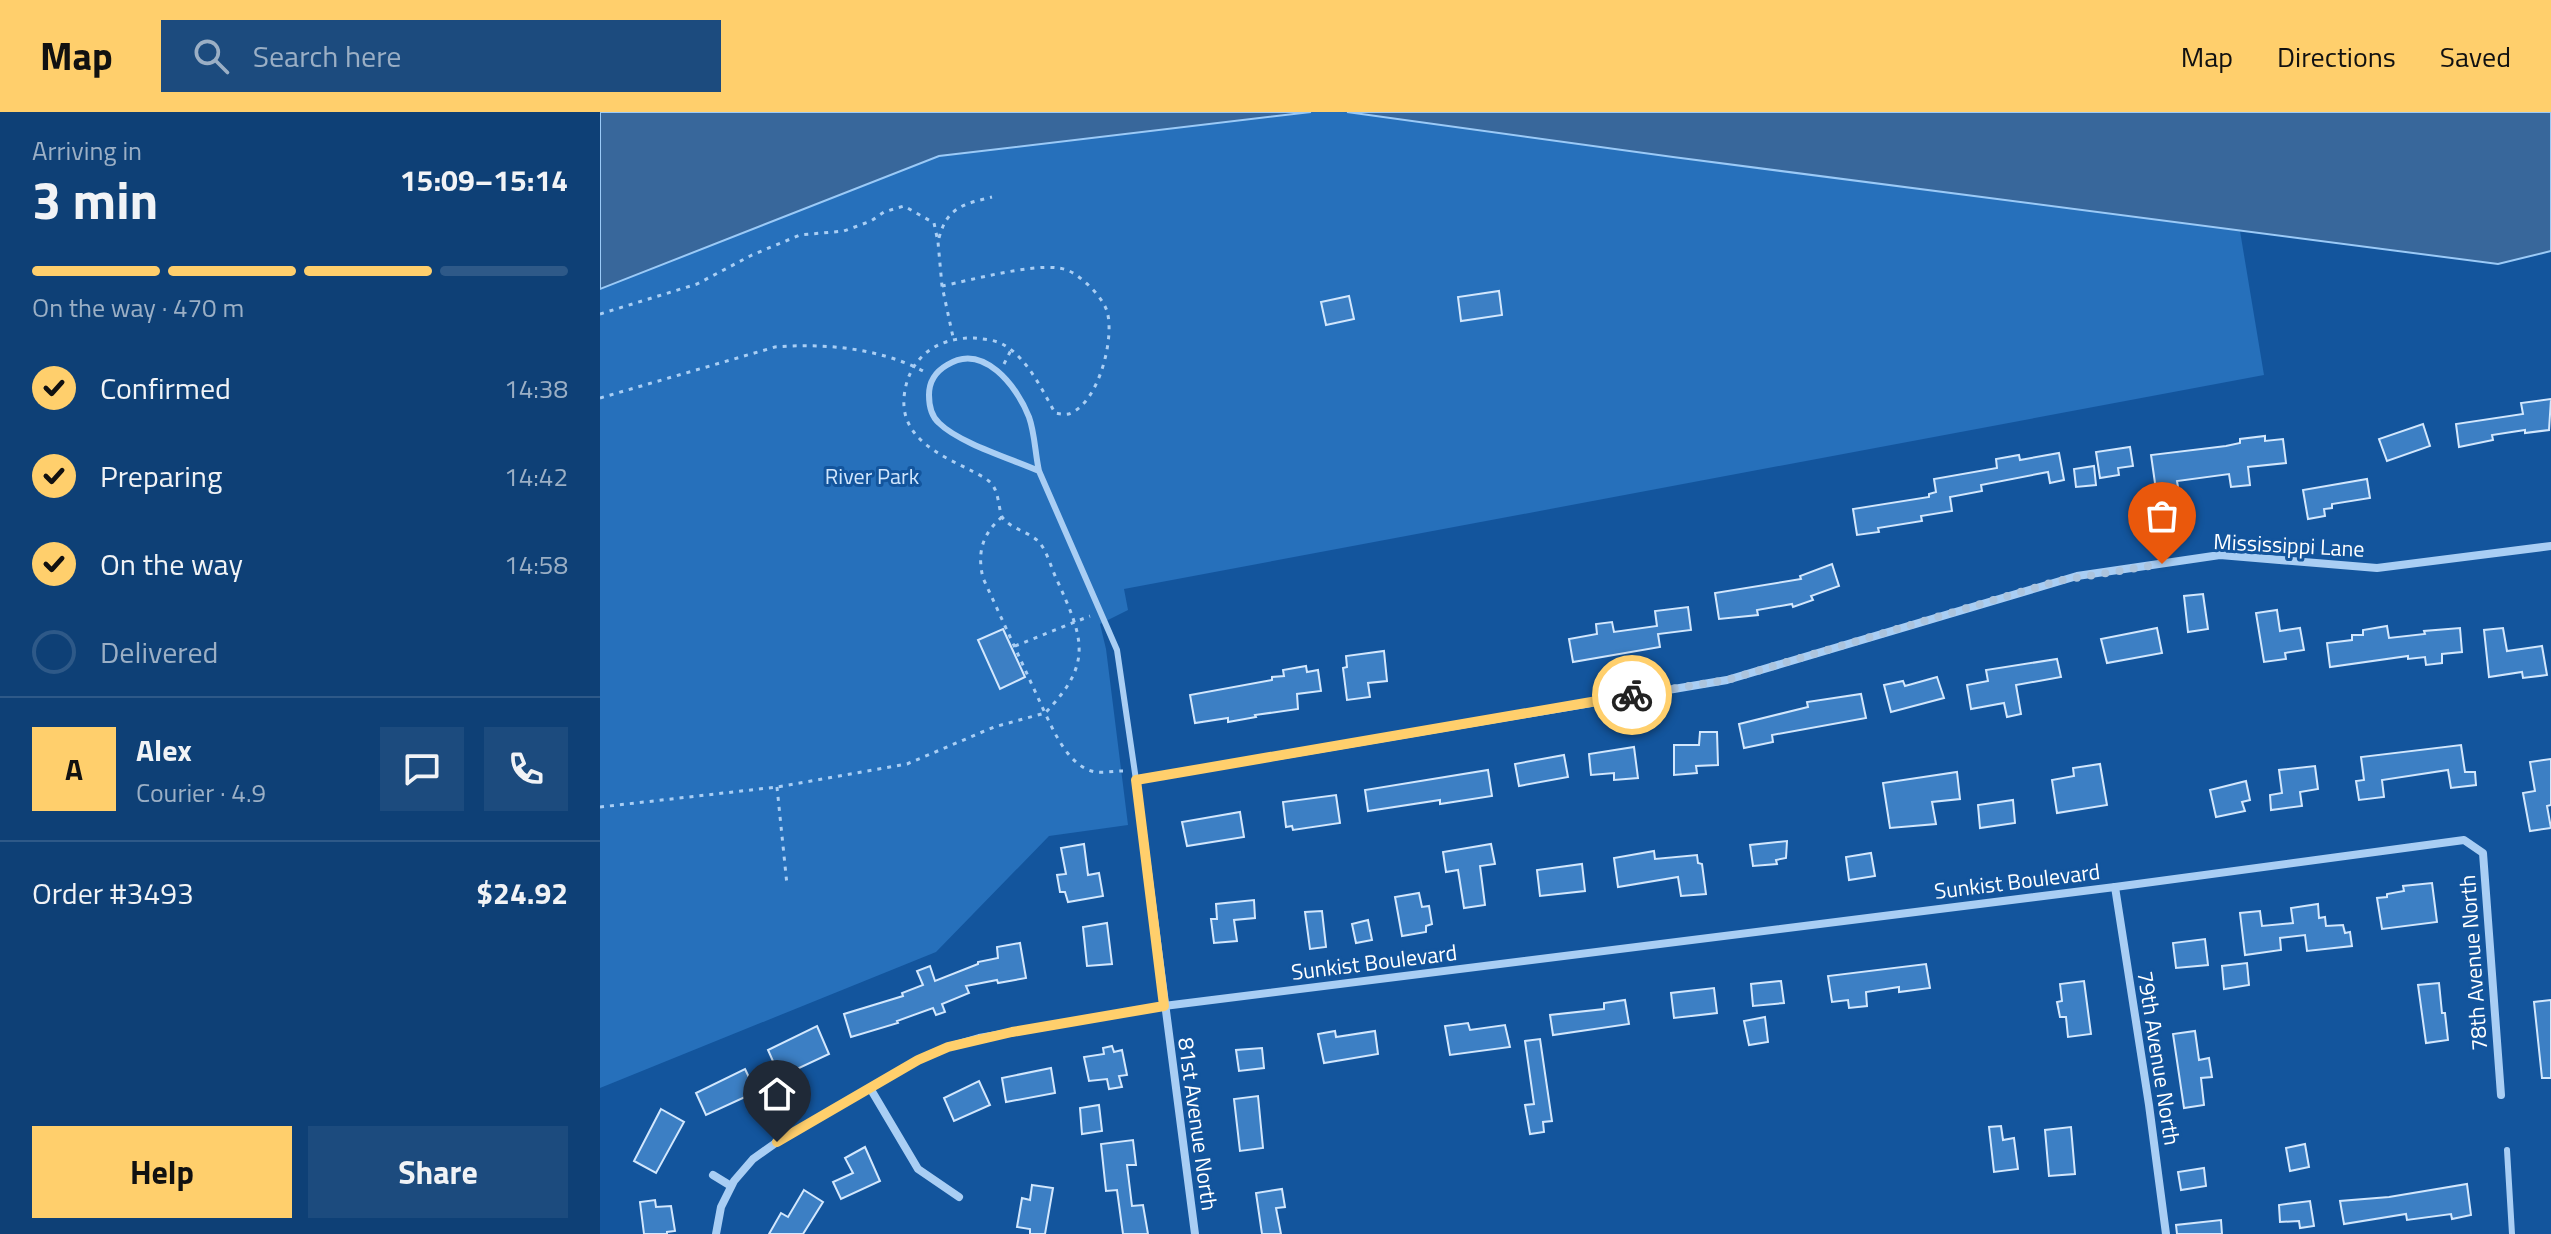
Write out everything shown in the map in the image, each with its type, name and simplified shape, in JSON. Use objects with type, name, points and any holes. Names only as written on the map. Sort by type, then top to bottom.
[{"type":"street","name":"Mississippi Lane","points":[[1136,780],[1727,680],[2057,581],[2090,574],[2220,555],[2390,567],[2551,546]]},
{"type":"street","name":"81st Avenue North","points":[[1136,780],[1195,1234]]},
{"type":"street","name":"Sunkist Boulevard","points":[[716,1234],[721,1207],[731,1186],[753,1159],[918,1060],[979,1038],[1164,1006],[2115,887],[2464,840]]},
{"type":"street","name":"78th Avenue North","points":[[2464,840],[2483,853],[2501,1095]]},
{"type":"street","name":"79th Avenue North","points":[[2115,887],[2166,1234]]},
{"type":"street","points":[[870,1088],[918,1169],[959,1197]]},
{"type":"street","points":[[713,1175],[731,1186]]},
{"type":"lane","points":[[1039,471],[999,456],[937,422],[929,404],[929,389],[934,376],[943,367],[961,359],[979,359],[991,365],[1006,380],[1028,413],[1039,471],[1117,650],[1136,780]]},
{"type":"lane","points":[[2507,1150],[2512,1234]]},
{"type":"path","points":[[938,242],[943,222],[952,211],[992,197]]},
{"type":"path","points":[[600,314],[697,284],[752,255],[800,235],[844,231],[904,206],[934,223],[942,286],[954,339]]},
{"type":"path","points":[[600,807],[777,787],[907,764],[994,727],[1045,713],[1065,691],[1077,667],[1079,636],[1041,544],[1006,522],[989,480],[928,448],[912,428],[904,407],[907,380],[913,366],[930,350],[954,339],[980,339],[1003,343],[1017,356],[1036,380],[1055,413],[1067,414],[1081,407],[1092,391],[1105,358],[1110,333],[1104,304],[1090,286],[1068,270],[1057,267],[942,286]]},
{"type":"path","points":[[600,398],[775,347],[824,346],[882,356],[934,376]]},
{"type":"path","points":[[1002,517],[982,542],[979,561],[983,578],[1057,739],[1085,768],[1096,772],[1122,771],[1136,780]]},
{"type":"path","points":[[1015,646],[1101,611]]},
{"type":"path","points":[[777,787],[787,885]]},
{"type":"green space","name":"River Park","points":[[1311,112],[1348,112],[2240,231],[2264,375],[1124,589],[1128,610],[1100,624],[1106,649],[1128,825],[1049,836],[936,952],[600,1088],[600,289],[939,156]]},
{"type":"shaded area","points":[[600,112],[1311,112],[939,156],[600,289]]},
{"type":"shaded area","points":[[1347,112],[2551,112],[2551,251],[2498,264]]},
{"type":"building","points":[[1499,291],[1502,315],[1461,321],[1458,297]]},
{"type":"building","points":[[1349,296],[1354,319],[1326,325],[1321,302]]},
{"type":"building","points":[[2551,399],[2549,430],[2492,435],[2493,440],[2459,447],[2456,424],[2523,414],[2521,403]]},
{"type":"building","points":[[2423,424],[2430,446],[2387,461],[2379,439]]},
{"type":"building","points":[[2265,436],[2265,441],[2283,439],[2286,463],[2248,467],[2250,485],[2231,487],[2229,474],[2177,481],[2178,487],[2156,490],[2151,455],[2226,446],[2240,443],[2240,439]]},
{"type":"building","points":[[2130,447],[2133,466],[2118,468],[2119,475],[2100,478],[2096,452]]},
{"type":"building","points":[[2059,453],[2064,480],[2050,483],[2048,472],[1981,485],[1982,491],[1950,497],[1952,511],[1921,516],[1922,521],[1878,528],[1879,532],[1857,535],[1853,509],[1929,497],[1929,494],[1936,492],[1934,479],[1997,468],[1996,459],[2019,455],[2020,460]]},
{"type":"building","points":[[2094,466],[2096,485],[2076,487],[2074,469]]},
{"type":"building","points":[[2367,479],[2370,498],[2332,504],[2332,508],[2324,509],[2325,516],[2308,519],[2303,490]]},
{"type":"building","points":[[1832,564],[1839,586],[1811,596],[1813,600],[1793,607],[1792,604],[1757,610],[1758,615],[1719,619],[1715,593],[1801,579],[1800,576]]},
{"type":"building","points":[[2203,594],[2208,629],[2188,632],[2184,596]]},
{"type":"building","points":[[1688,607],[1691,630],[1658,634],[1660,647],[1573,662],[1569,639],[1597,634],[1596,624],[1612,622],[1614,632],[1657,626],[1655,611]]},
{"type":"building","points":[[2277,610],[2280,631],[2300,628],[2304,650],[2285,653],[2286,659],[2264,662],[2256,613]]},
{"type":"building","points":[[2387,626],[2389,638],[2460,628],[2462,652],[2442,654],[2442,663],[2426,665],[2425,657],[2408,659],[2408,656],[2330,667],[2327,643],[2352,640],[2352,635],[2363,635],[2363,630]]},
{"type":"building","points":[[2157,628],[2162,653],[2107,663],[2101,639]]},
{"type":"building","points":[[2503,628],[2507,651],[2542,646],[2547,675],[2523,678],[2522,672],[2489,677],[2484,630]]},
{"type":"building","points":[[1003,629],[1025,677],[1000,689],[978,640]]},
{"type":"building","points":[[1384,651],[1387,681],[1368,683],[1370,697],[1347,700],[1343,668],[1347,667],[1346,656]]},
{"type":"building","points":[[2057,659],[2061,677],[2016,685],[2021,714],[2007,717],[2004,703],[1971,709],[1967,685],[1988,681],[1986,670]]},
{"type":"building","points":[[1306,666],[1307,672],[1318,670],[1321,691],[1297,694],[1298,709],[1228,722],[1228,718],[1195,723],[1190,695],[1272,680],[1272,677],[1284,676],[1283,670]]},
{"type":"building","points":[[1937,677],[1944,698],[1891,712],[1884,685],[1903,681],[1905,686]]},
{"type":"building","points":[[1861,694],[1866,718],[1772,735],[1773,742],[1744,748],[1739,724],[1808,707],[1807,702]]},
{"type":"building","points":[[1700,732],[1717,732],[1718,765],[1696,766],[1697,773],[1674,775],[1674,745],[1699,745]]},
{"type":"building","points":[[2461,745],[2465,772],[2475,772],[2476,785],[2451,788],[2448,770],[2382,780],[2384,797],[2359,800],[2356,781],[2364,780],[2361,757]]},
{"type":"building","points":[[1634,747],[1638,778],[1614,780],[1614,773],[1591,775],[1589,754]]},
{"type":"building","points":[[1564,755],[1568,777],[1519,786],[1515,764]]},
{"type":"building","points":[[2551,759],[2551,805],[2547,806],[2551,828],[2530,831],[2523,793],[2535,791],[2530,762]]},
{"type":"building","points":[[2100,764],[2107,805],[2057,813],[2052,780],[2074,776],[2073,768]]},
{"type":"building","points":[[2315,766],[2318,789],[2300,792],[2302,806],[2271,810],[2270,795],[2282,793],[2279,770]]},
{"type":"building","points":[[1488,770],[1492,796],[1368,811],[1365,790]]},
{"type":"building","points":[[1957,772],[1960,799],[1932,802],[1936,824],[1890,828],[1883,783]]},
{"type":"building","points":[[2246,781],[2250,800],[2242,802],[2245,811],[2216,817],[2210,790]]},
{"type":"building","points":[[1336,795],[1340,823],[1293,830],[1292,826],[1286,827],[1283,802]]},
{"type":"building","points":[[2013,800],[2015,823],[1980,828],[1978,805]]},
{"type":"building","points":[[1240,812],[1244,837],[1187,846],[1182,822]]},
{"type":"building","points":[[1787,841],[1786,858],[1776,860],[1777,864],[1753,866],[1750,845]]},
{"type":"building","points":[[1084,844],[1088,875],[1099,873],[1103,896],[1068,902],[1065,892],[1060,892],[1057,875],[1066,874],[1061,848]]},
{"type":"building","points":[[1491,844],[1495,864],[1480,866],[1485,905],[1464,908],[1458,870],[1446,872],[1443,852]]},
{"type":"building","points":[[1654,851],[1655,859],[1697,855],[1698,863],[1702,864],[1706,894],[1681,896],[1678,877],[1618,887],[1614,858]]},
{"type":"building","points":[[1871,853],[1875,876],[1849,880],[1846,857]]},
{"type":"building","points":[[1582,864],[1585,891],[1540,896],[1537,870]]},
{"type":"building","points":[[2432,883],[2437,922],[2382,929],[2377,898],[2404,891],[2403,886]]},
{"type":"building","points":[[1419,893],[1422,907],[1429,906],[1432,924],[1426,926],[1426,932],[1402,936],[1395,897]]},
{"type":"building","points":[[1254,900],[1255,918],[1234,920],[1237,941],[1214,943],[1211,919],[1217,919],[1216,904]]},
{"type":"building","points":[[2318,904],[2319,918],[2325,917],[2326,926],[2343,925],[2345,933],[2350,932],[2352,946],[2307,951],[2305,935],[2280,938],[2281,950],[2245,955],[2240,913],[2260,911],[2262,926],[2293,923],[2291,908]]},
{"type":"building","points":[[1322,911],[1326,947],[1310,949],[1305,912]]},
{"type":"building","points":[[1368,920],[1372,940],[1356,943],[1352,924]]},
{"type":"building","points":[[1107,923],[1112,964],[1087,966],[1083,927]]},
{"type":"building","points":[[2205,939],[2208,965],[2176,968],[2173,943]]},
{"type":"building","points":[[1020,943],[1026,978],[966,986],[969,993],[942,1004],[945,1012],[936,1015],[933,1008],[898,1023],[851,1037],[844,1014],[903,996],[902,993],[923,985],[917,971],[930,966],[935,981],[978,962],[998,958],[997,947]]},
{"type":"building","points":[[2247,963],[2249,985],[2224,989],[2222,966]]},
{"type":"building","points":[[1926,964],[1930,988],[1899,992],[1899,987],[1866,992],[1867,1006],[1849,1008],[1848,1000],[1832,1002],[1828,976]]},
{"type":"building","points":[[1781,981],[1784,1003],[1753,1006],[1751,984]]},
{"type":"building","points":[[2084,981],[2091,1034],[2068,1037],[2066,1017],[2060,1017],[2057,1002],[2062,1001],[2060,984]]},
{"type":"building","points":[[2439,983],[2448,1040],[2426,1043],[2418,985]]},
{"type":"building","points":[[1714,988],[1717,1013],[1674,1018],[1671,993]]},
{"type":"building","points":[[1625,1000],[1629,1024],[1553,1035],[1550,1015],[1604,1009],[1604,1003]]},
{"type":"building","points":[[2551,1000],[2551,1078],[2542,1078],[2534,1002]]},
{"type":"building","points":[[1765,1017],[1768,1042],[1749,1045],[1744,1021]]},
{"type":"building","points":[[1468,1023],[1470,1030],[1505,1025],[1510,1047],[1450,1055],[1445,1026]]},
{"type":"building","points":[[817,1026],[829,1054],[780,1077],[768,1050]]},
{"type":"building","points":[[1335,1031],[1336,1037],[1375,1031],[1378,1054],[1324,1063],[1318,1034]]},
{"type":"building","points":[[2195,1031],[2199,1060],[2209,1058],[2212,1077],[2201,1078],[2204,1105],[2184,1108],[2173,1034]]},
{"type":"building","points":[[1540,1039],[1552,1121],[1543,1122],[1544,1132],[1530,1134],[1525,1105],[1534,1104],[1525,1041]]},
{"type":"building","points":[[1112,1046],[1114,1052],[1122,1050],[1127,1075],[1119,1076],[1122,1087],[1109,1089],[1107,1079],[1089,1081],[1084,1057],[1104,1054],[1103,1048]]},
{"type":"building","points":[[1262,1048],[1264,1068],[1239,1071],[1236,1050]]},
{"type":"building","points":[[1051,1068],[1055,1093],[1006,1102],[1002,1078]]},
{"type":"building","points":[[745,1069],[756,1092],[706,1115],[696,1093]]},
{"type":"building","points":[[979,1081],[990,1105],[954,1121],[944,1098]]},
{"type":"building","points":[[1258,1096],[1263,1148],[1240,1151],[1234,1099]]},
{"type":"building","points":[[1099,1105],[1102,1131],[1082,1134],[1080,1108]]},
{"type":"building","points":[[661,1109],[684,1122],[656,1173],[634,1161]]},
{"type":"building","points":[[2001,1126],[2003,1140],[2014,1138],[2018,1169],[1994,1172],[1989,1127]]},
{"type":"building","points":[[2071,1127],[2075,1174],[2049,1176],[2045,1130]]},
{"type":"building","points":[[1133,1140],[1136,1165],[1127,1165],[1132,1206],[1143,1205],[1148,1234],[1123,1234],[1117,1190],[1106,1191],[1101,1144]]},
{"type":"building","points":[[2305,1144],[2309,1167],[2290,1171],[2286,1148]]},
{"type":"building","points":[[865,1147],[880,1181],[841,1199],[833,1182],[853,1173],[845,1158]]},
{"type":"building","points":[[2204,1168],[2206,1186],[2181,1190],[2178,1172]]},
{"type":"building","points":[[2467,1184],[2471,1215],[2452,1219],[2451,1214],[2407,1220],[2406,1214],[2344,1224],[2340,1201],[2389,1197]]},
{"type":"building","points":[[1032,1185],[1053,1188],[1045,1234],[1030,1234],[1030,1229],[1017,1227],[1022,1198],[1030,1200]]},
{"type":"building","points":[[1282,1189],[1285,1207],[1276,1208],[1281,1234],[1262,1234],[1256,1193]]},
{"type":"building","points":[[804,1190],[823,1202],[803,1234],[769,1234],[781,1213],[788,1217]]},
{"type":"building","points":[[655,1200],[656,1207],[671,1206],[675,1231],[644,1234],[640,1202]]},
{"type":"building","points":[[2310,1201],[2314,1226],[2300,1228],[2299,1221],[2280,1222],[2279,1205]]},
{"type":"building","points":[[2221,1220],[2222,1234],[2177,1234],[2176,1225]]},
{"type":"way so far","points":[[1632,695],[1727,680],[2077,576],[2162,564]]},
{"type":"route","points":[[777,1142],[918,1060],[948,1047],[979,1038],[1164,1006],[1136,780],[1632,695]]}]
